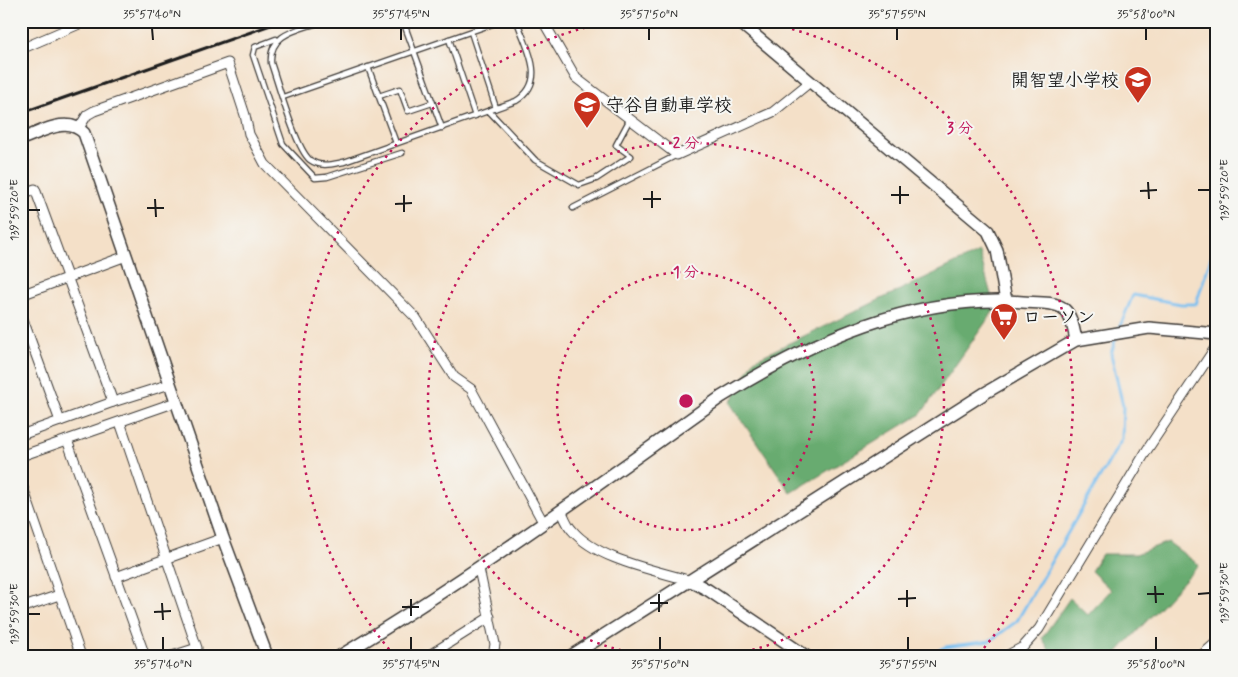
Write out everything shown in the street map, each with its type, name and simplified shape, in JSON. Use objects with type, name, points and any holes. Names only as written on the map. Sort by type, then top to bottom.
[{"type":"street","points":[[21,49],[86,21]]},
{"type":"street","points":[[543,21],[576,78],[677,156],[773,112],[810,82]]},
{"type":"street","points":[[738,21],[988,230],[997,250],[1006,301]]},
{"type":"street","points":[[79,128],[88,115],[94,111],[228,63],[245,115],[248,134],[265,164],[416,318],[454,377],[471,388],[543,522]]},
{"type":"street","points":[[21,139],[65,124],[79,128],[84,133],[223,538],[268,656]]},
{"type":"street","points":[[21,194],[35,189],[113,402]]},
{"type":"street","points":[[21,295],[126,256]]},
{"type":"street","points":[[340,656],[417,610],[479,569],[721,397],[760,372],[864,324],[928,308],[1006,301],[1051,304],[1063,307],[1070,319],[1076,340]]},
{"type":"street","points":[[21,314],[60,421]]},
{"type":"street","points":[[571,656],[985,393],[1076,340],[1149,328],[1217,334]]},
{"type":"street","points":[[1006,656],[1023,647],[1039,629],[1147,450],[1217,346]]},
{"type":"street","points":[[21,435],[170,384]]},
{"type":"street","points":[[21,456],[176,402]]},
{"type":"street","points":[[120,422],[197,648],[172,656]]},
{"type":"street","points":[[67,440],[145,656]]},
{"type":"street","points":[[21,482],[81,656]]},
{"type":"street","points":[[561,510],[572,530],[596,549],[616,558],[691,581],[708,590],[806,656]]},
{"type":"street","points":[[116,577],[223,538]]},
{"type":"street","points":[[479,569],[495,644],[493,656]]},
{"type":"street","points":[[21,608],[59,595]]},
{"type":"street","points":[[428,656],[490,617]]},
{"type":"street","points":[[1201,656],[1217,642]]},
{"type":"street","points":[[21,651],[23,656]]},
{"type":"lane","points":[[323,21],[255,47],[253,55],[283,144],[315,178],[326,177],[402,153]]},
{"type":"lane","points":[[403,21],[442,128]]},
{"type":"lane","points":[[283,97],[501,21]]},
{"type":"lane","points":[[282,36],[274,42],[270,52],[271,62],[301,148],[311,161],[322,165],[332,164],[396,144],[489,111],[527,95],[534,81],[534,69],[517,21]]},
{"type":"lane","points":[[471,32],[496,108]]},
{"type":"lane","points":[[449,39],[475,116]]},
{"type":"lane","points":[[368,67],[396,144]]},
{"type":"lane","points":[[379,96],[400,89],[408,111],[432,103]]},
{"type":"lane","points":[[489,111],[535,160],[580,185],[596,179],[631,156],[616,145],[630,120]]},
{"type":"lane","points":[[573,208],[677,156]]},
{"type":"green space","points":[[979,252],[995,309],[921,414],[791,493],[730,403],[754,360]]},
{"type":"green space","points":[[1168,542],[1199,565],[1114,656],[1053,656],[1042,638],[1070,598],[1088,615],[1111,590],[1091,571],[1102,554],[1136,554]]},
{"type":"waterway","points":[[1118,331],[1133,295],[1181,304],[1196,304],[1217,239]]},
{"type":"waterway","points":[[927,656],[945,647],[990,641],[1017,621],[1122,439],[1123,406],[1111,354],[1116,337]]},
{"type":"railway","points":[[21,113],[282,21]]},
{"type":"place","name":"開智望小学校","points":[[1138,104]]},
{"type":"place","name":"守谷自動車学校","points":[[587,129]]},
{"type":"place","name":"ローソン","points":[[1004,341]]}]
